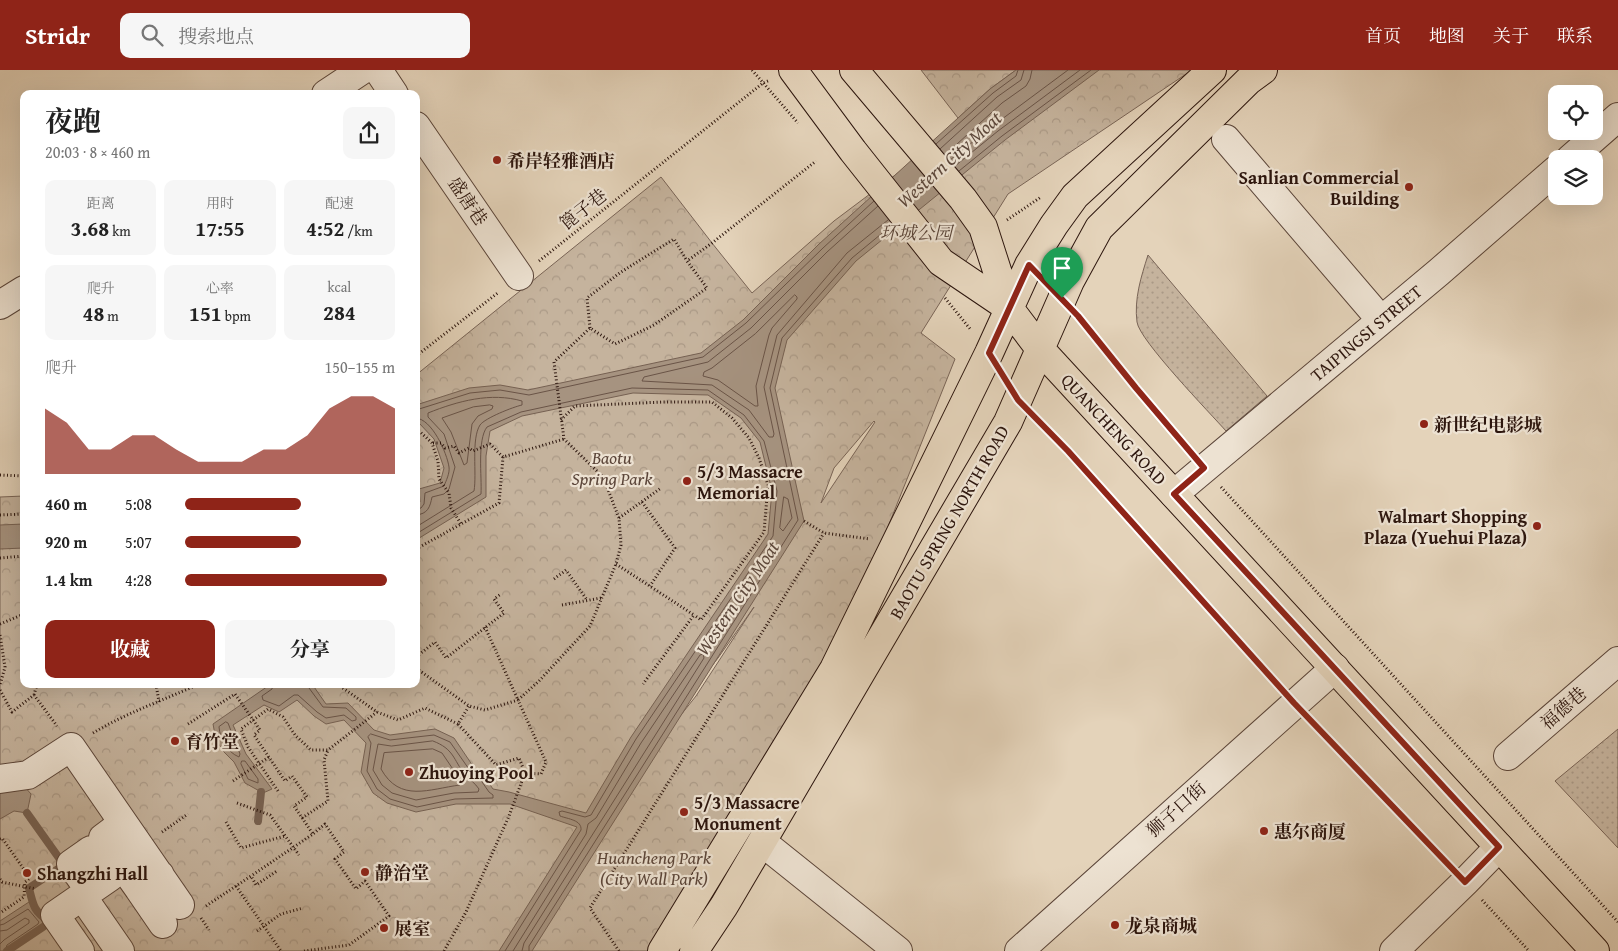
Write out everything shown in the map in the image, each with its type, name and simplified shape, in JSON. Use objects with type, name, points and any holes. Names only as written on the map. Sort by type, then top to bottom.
[{"type":"main road","points":[[854,70],[894,114],[963,199],[983,227],[1009,308]]},
{"type":"main road","name":"BAOTU SPRING NORTH ROAD","points":[[662,951],[834,669],[989,353],[1029,265],[1075,196],[1212,70]]},
{"type":"main road","name":"BAOTU SPRING NORTH ROAD","points":[[694,951],[724,906],[762,842],[1008,422],[1062,298],[1085,251],[1099,228],[1241,88],[1263,70]]},
{"type":"main road","points":[[793,71],[941,262],[1009,308]]},
{"type":"main road","name":"QUANCHENG ROAD","points":[[1009,308],[1040,349],[1594,951]]},
{"type":"street","points":[[332,90],[362,70]]},
{"type":"street","points":[[378,70],[391,90]]},
{"type":"street","points":[[1582,150],[1616,123]]},
{"type":"street","name":"盛唐巷","points":[[420,132],[519,276]]},
{"type":"street","points":[[1226,139],[1381,320]]},
{"type":"street","name":"TAIPINGSI STREET","points":[[1174,494],[1548,177]]},
{"type":"street","points":[[0,305],[20,292]]},
{"type":"street","name":"福德巷","points":[[1508,756],[1618,661]]},
{"type":"street","name":"狮子口街","points":[[1018,951],[1335,668]]},
{"type":"street","points":[[0,780],[28,774],[66,739],[141,847],[149,882]]},
{"type":"street","points":[[123,823],[103,838],[149,882],[186,912]]},
{"type":"street","points":[[762,842],[898,951]]},
{"type":"street","points":[[1394,951],[1499,847]]},
{"type":"street","points":[[103,927],[74,949],[55,916],[86,894],[103,927],[120,951]]},
{"type":"path","points":[[752,70],[801,127]]},
{"type":"path","name":"篦子巷","points":[[420,353],[763,83],[793,71]]},
{"type":"path","points":[[687,261],[816,161]]},
{"type":"path","points":[[674,239],[687,261],[707,288],[654,325],[615,344],[590,328],[587,298],[621,272],[674,239]]},
{"type":"path","points":[[940,291],[989,353]]},
{"type":"path","points":[[1062,298],[1204,468],[1618,922]]},
{"type":"path","points":[[420,671],[469,706],[485,710],[518,700],[539,681],[590,626],[616,564],[621,545],[620,518],[603,477],[564,439],[554,362],[590,328]]},
{"type":"path","points":[[1018,400],[1068,451],[1294,703],[1529,951]]},
{"type":"path","points":[[561,420],[575,406],[712,402],[732,418],[749,438],[759,458],[768,485],[764,532],[700,620],[616,564]]},
{"type":"path","points":[[420,432],[432,443],[438,461],[439,478],[449,493],[451,508],[461,524]]},
{"type":"path","points":[[503,457],[564,439]]},
{"type":"path","points":[[420,547],[499,503],[503,457],[490,444],[473,451],[468,448],[459,453],[454,446],[445,448],[441,443],[432,443]]},
{"type":"path","points":[[0,476],[20,476]]},
{"type":"path","points":[[620,518],[662,488]]},
{"type":"path","points":[[642,502],[674,548],[650,586]]},
{"type":"path","points":[[0,515],[20,514]]},
{"type":"path","points":[[804,521],[824,533],[873,539]]},
{"type":"path","points":[[619,951],[590,908],[824,533]]},
{"type":"path","points":[[0,558],[20,556]]},
{"type":"path","points":[[554,579],[566,570],[587,600]]},
{"type":"path","points":[[420,654],[435,642],[446,658],[504,613],[494,600],[502,594]]},
{"type":"path","points":[[562,605],[602,598]]},
{"type":"path","points":[[643,684],[694,615]]},
{"type":"path","points":[[0,624],[20,616]]},
{"type":"path","points":[[485,628],[546,762],[541,774],[525,773]]},
{"type":"path","points":[[0,635],[5,667],[0,685]]},
{"type":"path","points":[[0,690],[12,712],[34,695],[36,688]]},
{"type":"path","points":[[157,688],[159,702]]},
{"type":"path","points":[[34,695],[66,739],[112,722],[190,688]]},
{"type":"path","points":[[343,688],[377,712],[398,720],[425,708],[458,724],[496,765],[519,758],[525,773],[466,912],[444,951]]},
{"type":"path","points":[[188,724],[235,694],[260,730],[254,735],[285,781],[292,776],[307,797],[294,806],[312,834]]},
{"type":"path","points":[[458,724],[469,706]]},
{"type":"path","points":[[278,791],[248,747],[241,729],[268,709],[283,717],[295,735],[312,750],[328,750]]},
{"type":"path","points":[[302,818],[328,800],[324,760],[328,750],[377,712]]},
{"type":"path","points":[[233,781],[269,757]]},
{"type":"path","points":[[237,803],[270,815],[300,855]]},
{"type":"path","points":[[141,847],[188,814]]},
{"type":"path","points":[[226,822],[241,848],[285,836]]},
{"type":"path","points":[[209,930],[186,912],[236,886],[325,824],[344,852],[335,858],[344,875],[356,888],[366,881],[389,916],[349,945],[304,951]]},
{"type":"path","points":[[0,839],[2,838],[30,878],[25,882],[24,897],[0,913]]},
{"type":"path","points":[[251,876],[256,885],[277,871]]},
{"type":"path","points":[[0,879],[2,882],[36,889]]},
{"type":"path","points":[[236,886],[281,951]]},
{"type":"path","points":[[374,905],[379,901]]},
{"type":"path","points":[[257,931],[281,914],[303,908]]},
{"type":"path","points":[[369,922],[373,927]]},
{"type":"green space","points":[[921,70],[1016,70],[990,89],[958,118]]},
{"type":"green space","name":"Baotu Spring Park","points":[[1035,70],[1192,70],[1008,194],[921,333],[955,359],[762,842],[683,951],[0,951],[0,497],[20,496],[20,688],[420,688],[420,372],[661,177],[752,293],[834,221]],"holes":[[[875,422],[821,503],[834,468]],[[754,607],[696,696],[595,823],[594,819],[718,658]]]},
{"type":"green space","points":[[1148,255],[1267,396],[1226,431],[1162,360],[1141,331],[1137,322],[1137,296]]},
{"type":"green space","points":[[1618,729],[1618,848],[1555,781]]},
{"type":"water","name":"Western City Moat","points":[[1016,70],[1099,70],[1005,140],[856,261],[787,340],[775,388],[804,521],[532,951],[499,951],[577,827],[510,804],[456,804],[416,812],[387,803],[373,793],[361,772],[366,743],[344,720],[326,724],[297,700],[279,712],[264,705],[233,725],[246,754],[272,789],[263,793],[245,783],[234,762],[216,740],[213,724],[265,688],[315,688],[326,704],[348,703],[374,730],[390,735],[435,729],[454,738],[475,769],[484,776],[493,789],[586,813],[631,737],[768,534],[772,491],[760,442],[741,418],[708,395],[633,393],[522,416],[490,431],[486,456],[486,497],[420,538],[420,489],[440,483],[444,468],[434,439],[420,424],[420,404],[469,388],[500,385],[528,390],[701,353],[743,320],[819,244],[990,89]]},
{"type":"water","points":[[20,524],[20,548],[0,549],[0,525]]},
{"type":"water","points":[[24,786],[31,794],[27,813],[14,811],[0,819],[0,790]]},
{"type":"water","points":[[32,900],[39,915],[51,922],[7,951],[0,951],[0,921]]},
{"type":"waterway","points":[[258,821],[261,792]]},
{"type":"waterway","points":[[27,813],[64,865],[29,888],[35,908],[49,921]]},
{"type":"waterway","points":[[7,951],[43,927]]},
{"type":"place","name":"希岸轻雅酒店","points":[[497,160]]},
{"type":"place","name":"Sanlian Commercial Building","points":[[1409,187]]},
{"type":"place","name":"新世纪电影城","points":[[1424,424]]},
{"type":"place","name":"5/3 Massacre Memorial","points":[[687,481]]},
{"type":"place","name":"Walmart Shopping Plaza (Yuehui Plaza)","points":[[1537,526]]},
{"type":"place","name":"育竹堂","points":[[175,741]]},
{"type":"place","name":"Zhuoying Pool","points":[[409,772]]},
{"type":"place","name":"5/3 Massacre Monument","points":[[684,812]]},
{"type":"place","name":"惠尔商厦","points":[[1264,831]]},
{"type":"place","name":"静治堂","points":[[365,872]]},
{"type":"place","name":"Shangzhi Hall","points":[[27,873]]},
{"type":"place","name":"龙泉商城","points":[[1115,925]]},
{"type":"place","name":"展室","points":[[384,928]]},
{"type":"route","points":[[1029,265],[1062,298],[1204,468],[1174,494],[1499,847],[1465,882],[1294,703],[1068,451],[1018,400],[989,353],[1029,265]]},
{"type":"park label","name":"环城公园","points":[[916,232]]},
{"type":"park label","name":"Huancheng Park (City Wall Park)","points":[[654,868]]}]
